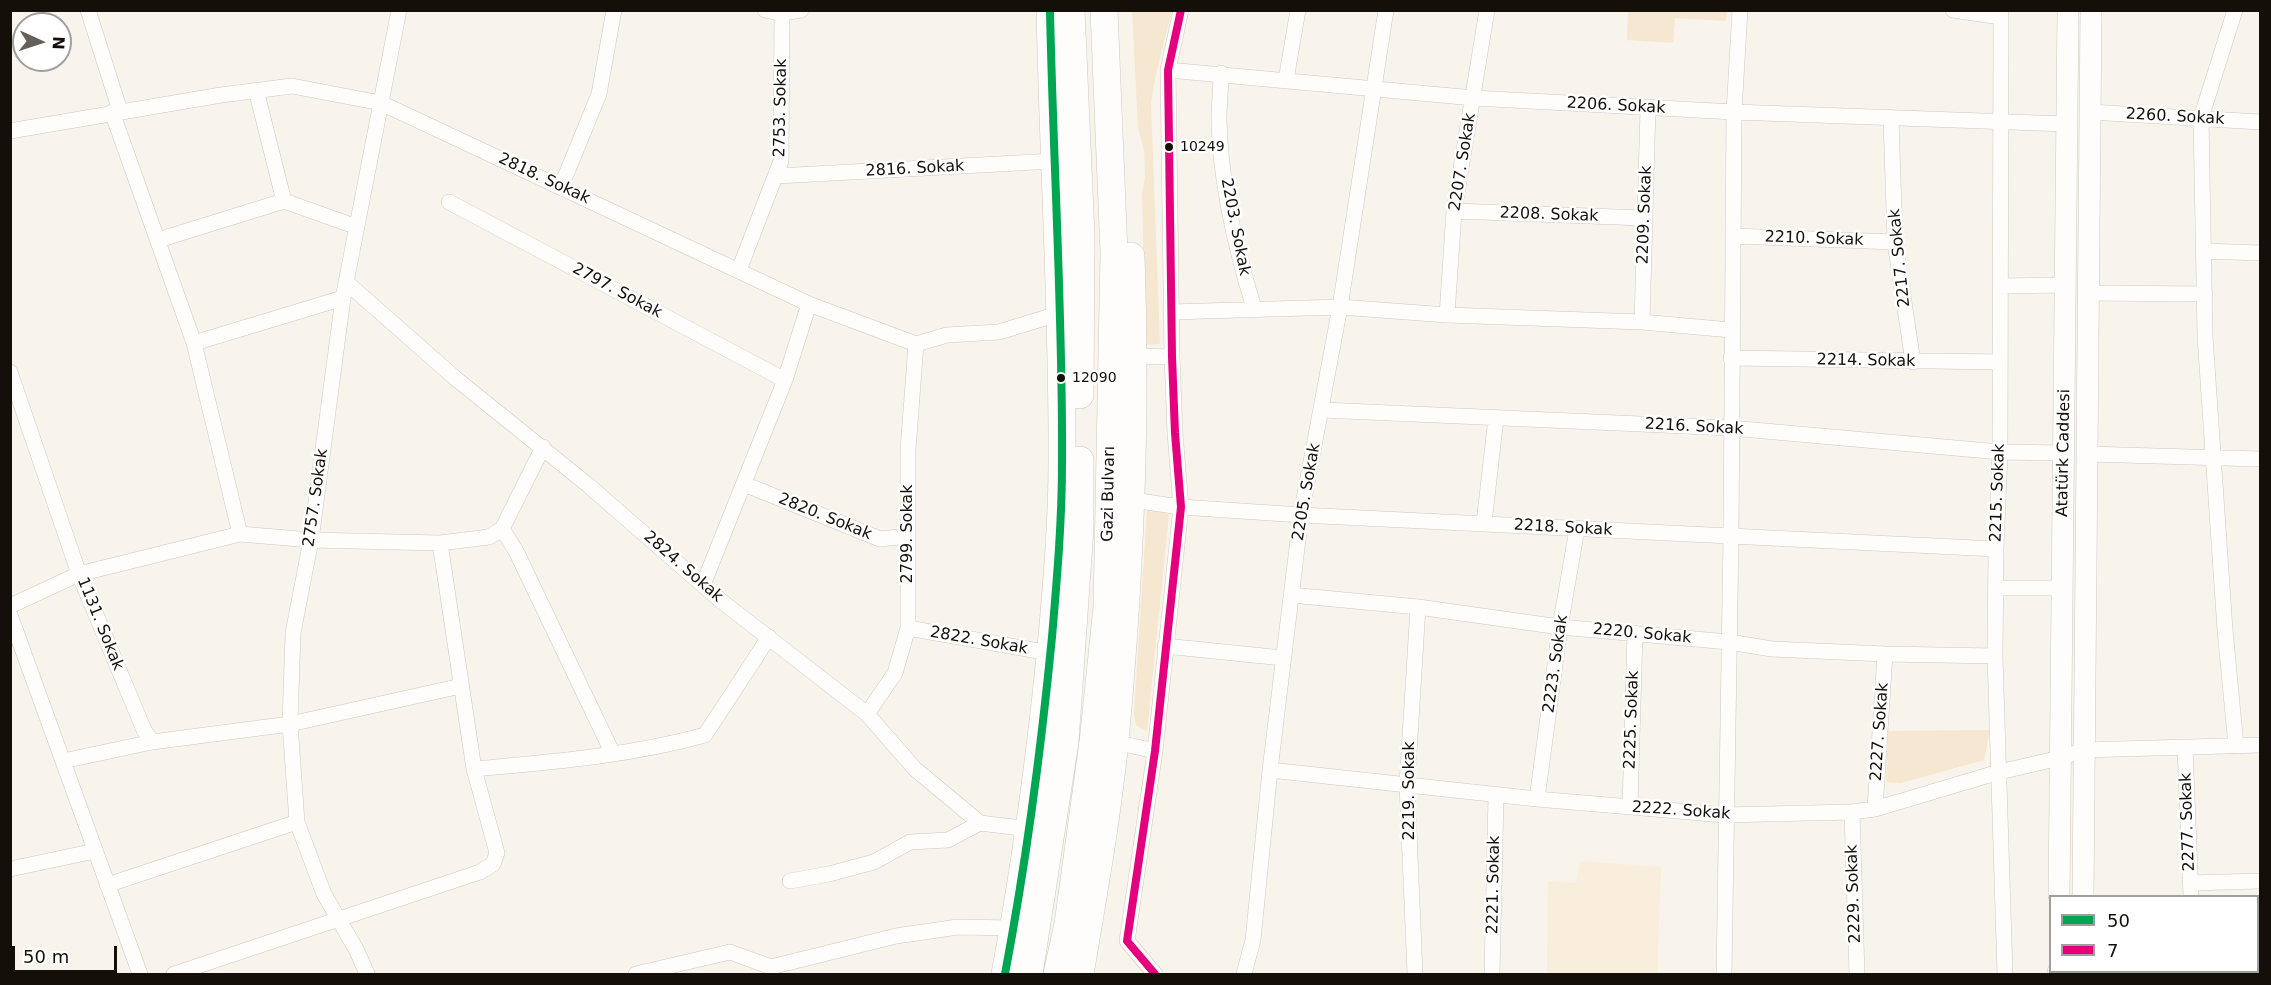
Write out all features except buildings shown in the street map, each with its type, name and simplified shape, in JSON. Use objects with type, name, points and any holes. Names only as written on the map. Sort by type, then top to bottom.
[{"type":"highway","points":[[1005,975],[1044,720],[1057,578],[1062,465],[1061,313],[1050,10]]},
{"type":"highway","name":"Gazi Bulvarı","points":[[1029,975],[1065,742],[1080,528],[1081,234],[1071,10]]},
{"type":"highway","name":"Gazi Bulvarı","points":[[1057,975],[1068,924],[1092,753],[1107,607],[1114,253],[1104,10]]},
{"type":"highway","points":[[1080,975],[1101,848],[1115,742],[1132,500],[1134,356],[1122,10]]},
{"type":"highway","points":[[1126,110],[1112,168],[1130,227]]},
{"type":"highway","points":[[1054,161],[1081,234],[1061,313]]},
{"type":"main road","name":"Atatürk Caddesi","points":[[2059,895],[2068,10]]},
{"type":"main road","name":"Atatürk Caddesi","points":[[2083,895],[2091,10]]},
{"type":"street","points":[[88,10],[116,112],[195,343],[240,534]]},
{"type":"street","name":"2757. Sokak","points":[[368,975],[324,894],[297,822],[290,724],[293,633],[311,540],[343,298],[399,10]]},
{"type":"street","points":[[561,187],[599,94],[614,10]]},
{"type":"street","points":[[765,10],[782,12],[801,10]]},
{"type":"street","points":[[1155,975],[1127,940],[1155,751],[1181,507],[1172,357],[1168,70],[1181,10]]},
{"type":"street","points":[[1286,80],[1298,10]]},
{"type":"street","name":"2205. Sokak","points":[[1244,975],[1253,940],[1270,770],[1301,515],[1340,307],[1372,88],[1386,10]]},
{"type":"street","name":"2207. Sokak","points":[[1447,315],[1454,211],[1474,98],[1486,10]]},
{"type":"street","points":[[1724,975],[1731,536],[1734,112],[1740,10]]},
{"type":"street","points":[[1953,10],[2001,14]]},
{"type":"street","points":[[2235,10],[2200,118],[2205,336],[2225,630],[2236,746]]},
{"type":"street","name":"2753. Sokak","points":[[739,270],[781,161],[782,12]]},
{"type":"street","name":"2215. Sokak","points":[[2001,14],[2000,452],[1995,657],[2005,975]]},
{"type":"street","name":"2206. Sokak","points":[[1168,70],[1221,73],[1474,98],[1891,119],[2066,124]]},
{"type":"street","name":"2203. Sokak","points":[[1221,73],[1219,120],[1227,195],[1240,264],[1254,308]]},
{"type":"street","name":"2818. Sokak","points":[[10,131],[116,112],[292,86],[381,103],[809,304],[916,344]]},
{"type":"street","points":[[256,90],[284,201]]},
{"type":"street","name":"2209. Sokak","points":[[1642,322],[1648,108]]},
{"type":"street","name":"2260. Sokak","points":[[2090,112],[2260,122]]},
{"type":"street","name":"2217. Sokak","points":[[1891,119],[1895,242],[1913,362]]},
{"type":"street","name":"2816. Sokak","points":[[777,176],[1054,161]]},
{"type":"street","points":[[158,240],[284,201],[357,227]]},
{"type":"street","name":"2797. Sokak","points":[[449,202],[785,380]]},
{"type":"street","name":"2208. Sokak","points":[[1454,211],[1644,218]]},
{"type":"street","name":"2210. Sokak","points":[[1733,236],[1895,242]]},
{"type":"street","points":[[2204,251],[2260,253]]},
{"type":"street","name":"2824. Sokak","points":[[346,282],[455,378],[543,447],[703,585],[867,714],[915,769],[980,823]]},
{"type":"street","points":[[2000,286],[2064,285]]},
{"type":"street","points":[[2088,292],[2205,294]]},
{"type":"street","points":[[195,343],[343,298]]},
{"type":"street","points":[[703,585],[785,380],[809,304]]},
{"type":"street","points":[[1171,312],[1340,307],[1447,315],[1642,322],[1731,330]]},
{"type":"street","points":[[916,344],[947,335],[999,332],[1061,313]]},
{"type":"street","name":"2799. Sokak","points":[[867,714],[895,673],[908,628],[908,450],[916,344]]},
{"type":"street","points":[[1134,356],[1172,357]]},
{"type":"street","name":"2214. Sokak","points":[[1731,358],[2000,362]]},
{"type":"street","name":"1131. Sokak","points":[[10,372],[17,411],[80,574],[144,730],[152,742]]},
{"type":"street","name":"2216. Sokak","points":[[1322,410],[1731,428],[2000,452],[2064,453]]},
{"type":"street","points":[[1484,523],[1496,417]]},
{"type":"street","points":[[10,606],[80,574],[240,534],[311,540],[440,543],[489,537],[502,530],[543,447]]},
{"type":"street","points":[[2087,454],[2260,459]]},
{"type":"street","name":"2820. Sokak","points":[[744,484],[880,539],[908,536]]},
{"type":"street","name":"2218. Sokak","points":[[1132,500],[1181,507],[1301,515],[1996,549]]},
{"type":"street","name":"2223. Sokak","points":[[1537,799],[1560,627],[1577,529]]},
{"type":"street","points":[[502,530],[516,551],[613,754]]},
{"type":"street","points":[[174,975],[340,921],[480,872],[493,864],[497,853],[474,770],[440,543]]},
{"type":"street","points":[[1996,588],[2062,588]]},
{"type":"street","name":"2220. Sokak","points":[[1291,595],[1418,607],[1560,627],[1729,642],[1772,649],[1995,657]]},
{"type":"street","name":"2219. Sokak","points":[[1415,975],[1407,785],[1418,607]]},
{"type":"street","points":[[10,615],[140,975]]},
{"type":"street","name":"2822. Sokak","points":[[908,628],[1050,653]]},
{"type":"street","name":"2225. Sokak","points":[[1630,807],[1635,633]]},
{"type":"street","points":[[474,770],[663,747],[705,735],[769,638]]},
{"type":"street","points":[[1165,646],[1283,658]]},
{"type":"street","name":"2227. Sokak","points":[[1875,809],[1885,654]]},
{"type":"street","points":[[63,761],[152,742],[290,724],[461,686]]},
{"type":"street","points":[[1115,742],[1155,751]]},
{"type":"street","name":"2222. Sokak","points":[[1270,770],[1496,795],[1725,816],[1852,813],[1875,809],[1999,772],[2084,750],[2260,745]]},
{"type":"street","name":"2277. Sokak","points":[[2185,748],[2190,890]]},
{"type":"street","name":"2221. Sokak","points":[[1492,975],[1496,795]]},
{"type":"street","name":"2229. Sokak","points":[[1852,813],[1857,975]]},
{"type":"street","points":[[107,885],[297,822]]},
{"type":"street","points":[[790,881],[874,862],[910,842],[948,840],[980,823],[1029,829]]},
{"type":"street","points":[[10,869],[95,852]]},
{"type":"street","points":[[2190,890],[2260,881]]},
{"type":"street","points":[[636,975],[668,970],[730,952],[737,953],[766,970],[896,936],[958,927],[1014,928]]},
{"type":"shaded area","points":[[1132,11],[1172,11],[1151,103],[1160,344],[1146,345],[1142,195],[1145,176],[1144,150],[1138,128]]},
{"type":"shaded area","points":[[1628,11],[1727,11],[1726,21],[1675,18],[1673,43],[1627,40]]},
{"type":"shaded area","points":[[1147,510],[1169,514],[1147,732],[1136,725],[1134,713]]},
{"type":"shaded area","points":[[1990,730],[1984,760],[1901,783],[1886,782],[1888,731]]},
{"type":"shaded area","points":[[1580,861],[1661,867],[1657,974],[1547,974],[1548,881],[1576,883]]},
{"type":"transit line","name":"50","points":[[1005,974],[1038,764],[1052,637],[1060,528],[1061,350],[1050,10]]},
{"type":"transit line","name":"7","points":[[1155,974],[1127,941],[1155,751],[1181,507],[1172,357],[1168,70],[1181,10]]},
{"type":"place","name":"10249","points":[[1169,147]]},
{"type":"place","name":"12090","points":[[1061,378]]}]
